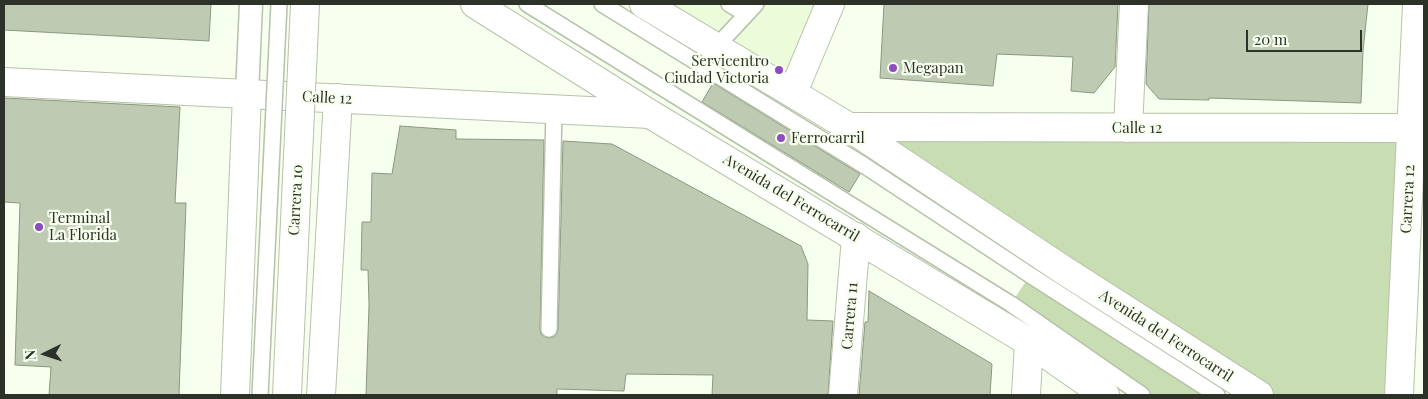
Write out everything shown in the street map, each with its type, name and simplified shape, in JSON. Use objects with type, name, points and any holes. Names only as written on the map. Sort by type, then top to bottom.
[{"type":"street","points":[[235,395],[251,4]]},
{"type":"street","name":"Carrera 10","points":[[288,395],[305,4]]},
{"type":"street","name":"Avenida del Ferrocarril","points":[[475,4],[650,114],[1029,342],[1105,395]]},
{"type":"street","name":"Avenida del Ferrocarril","points":[[644,4],[849,127],[1065,271],[1259,395]]},
{"type":"street","points":[[793,92],[830,4]]},
{"type":"street","points":[[1128,128],[1134,4]]},
{"type":"street","name":"Carrera 12","points":[[1399,395],[1418,128],[1417,4]]},
{"type":"street","name":"Calle 12","points":[[4,82],[650,114]]},
{"type":"street","points":[[321,395],[338,98]]},
{"type":"street","name":"Calle 12","points":[[849,127],[1418,128]]},
{"type":"street","name":"Carrera 11","points":[[843,395],[856,237]]},
{"type":"street","points":[[1026,395],[1029,342]]},
{"type":"lane","points":[[260,395],[279,4]]},
{"type":"lane","points":[[527,4],[1011,304],[1142,395]]},
{"type":"lane","points":[[602,4],[865,166],[1217,395]]},
{"type":"lane","points":[[716,47],[751,9],[729,4]]},
{"type":"lane","points":[[549,330],[554,109]]},
{"type":"shaded area","name":"Servicentro Ciudad Victoria","points":[[644,4],[830,4],[793,92]]},
{"type":"shaded area","points":[[849,127],[1411,128],[1399,395],[1259,395]]},
{"type":"shaded area","points":[[1030,275],[1217,395],[1142,395],[1011,304]]},
{"type":"building","points":[[4,4],[211,4],[209,41],[4,30]]},
{"type":"building","points":[[884,4],[1118,4],[1115,67],[1094,93],[1071,91],[1073,57],[997,54],[993,86],[880,78]]},
{"type":"building","points":[[1149,4],[1368,4],[1363,51],[1361,103],[1209,98],[1209,100],[1159,99],[1146,84]]},
{"type":"building","points":[[713,83],[860,174],[849,192],[702,102]]},
{"type":"building","points":[[4,98],[180,107],[175,203],[186,203],[179,395],[49,395],[51,367],[15,365],[20,203],[4,202]]},
{"type":"building","points":[[400,126],[456,130],[456,139],[544,140],[540,329],[541,334],[545,337],[554,337],[558,329],[563,141],[612,144],[801,246],[808,264],[807,320],[833,321],[828,395],[712,395],[713,375],[626,374],[624,391],[557,389],[557,395],[366,395],[369,305],[368,270],[361,270],[362,222],[371,222],[372,173],[392,174]]},
{"type":"building","points":[[869,291],[992,364],[990,395],[859,395],[865,322],[868,322]]},
{"type":"place","name":"Megapan","points":[[893,68]]},
{"type":"place","name":"Servicentro Ciudad Victoria","points":[[779,70]]},
{"type":"place","name":"Ferrocarril","points":[[781,138]]},
{"type":"place","name":"Terminal La Florida","points":[[39,227]]}]
